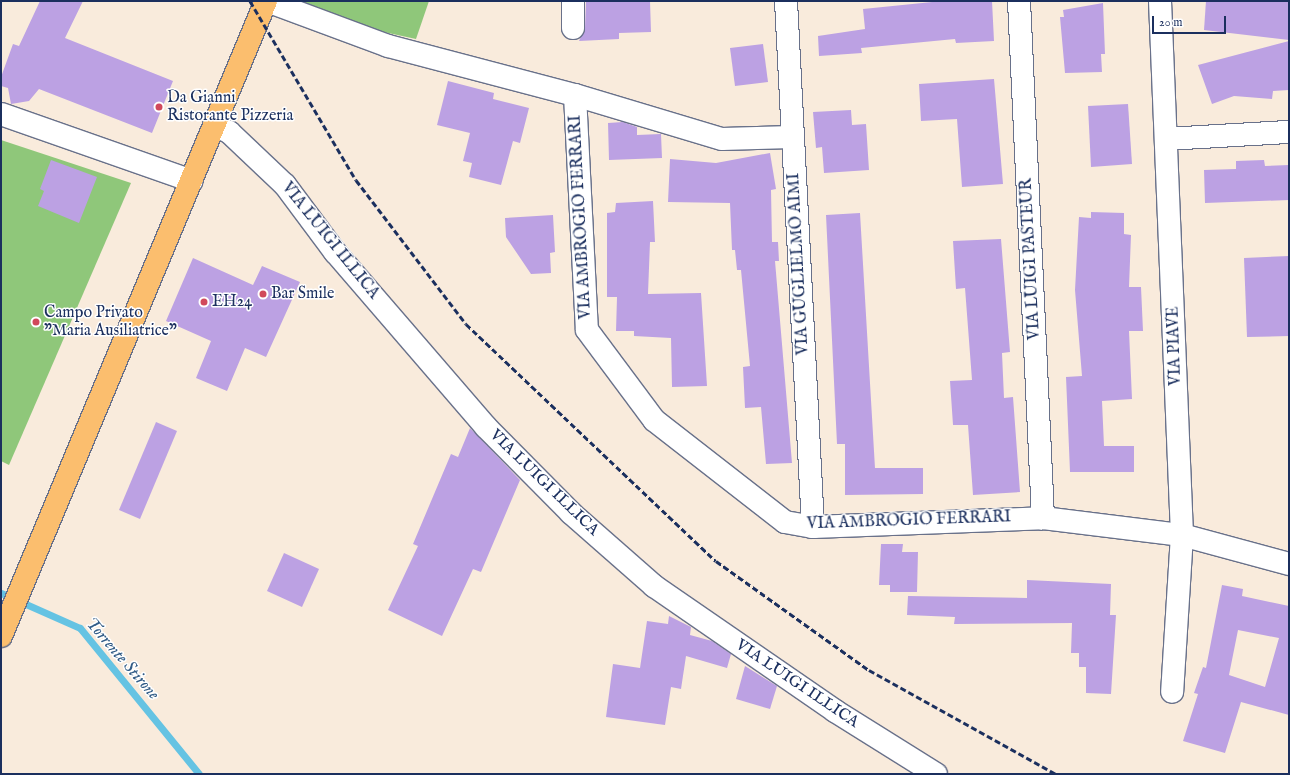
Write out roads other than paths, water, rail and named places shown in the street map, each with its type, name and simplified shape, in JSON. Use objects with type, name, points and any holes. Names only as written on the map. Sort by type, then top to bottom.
[{"type":"main road","points":[[1,636],[52,517],[266,1]]},
{"type":"street","name":"VIA AMBROGIO FERRARI","points":[[266,1],[388,46],[575,95],[587,330],[654,420],[785,522],[813,527],[1043,518],[1182,535],[1289,564]]},
{"type":"street","points":[[573,1],[573,28]]},
{"type":"street","name":"VIA GUGLIELMO AIMI","points":[[786,1],[813,527]]},
{"type":"street","name":"VIA LUIGI PASTEUR","points":[[1019,1],[1043,518]]},
{"type":"street","name":"VIA PIAVE","points":[[1160,1],[1182,535],[1172,692]]},
{"type":"street","points":[[575,95],[722,139],[792,138]]},
{"type":"street","points":[[1,114],[192,181]]},
{"type":"street","name":"VIA LUIGI ILLICA","points":[[214,125],[229,132],[285,185],[335,252],[486,428],[570,512],[654,586],[834,711],[936,774]]},
{"type":"street","points":[[1166,139],[1289,132]]},
{"type":"waterway","name":"Torrente Stirone","points":[[1,593],[80,628],[199,774]]},
{"type":"railway","points":[[250,1],[356,180],[466,324],[716,561],[869,670],[1056,774]]},
{"type":"place","name":"Da Gianni Ristorante Pizzeria","points":[[159,107]]},
{"type":"place","name":"Bar Smile","points":[[263,294]]},
{"type":"place","name":"EH24","points":[[204,302]]},
{"type":"place","name":"Campo Privato \"Maria Ausiliatrice\"","points":[[36,322]]}]
